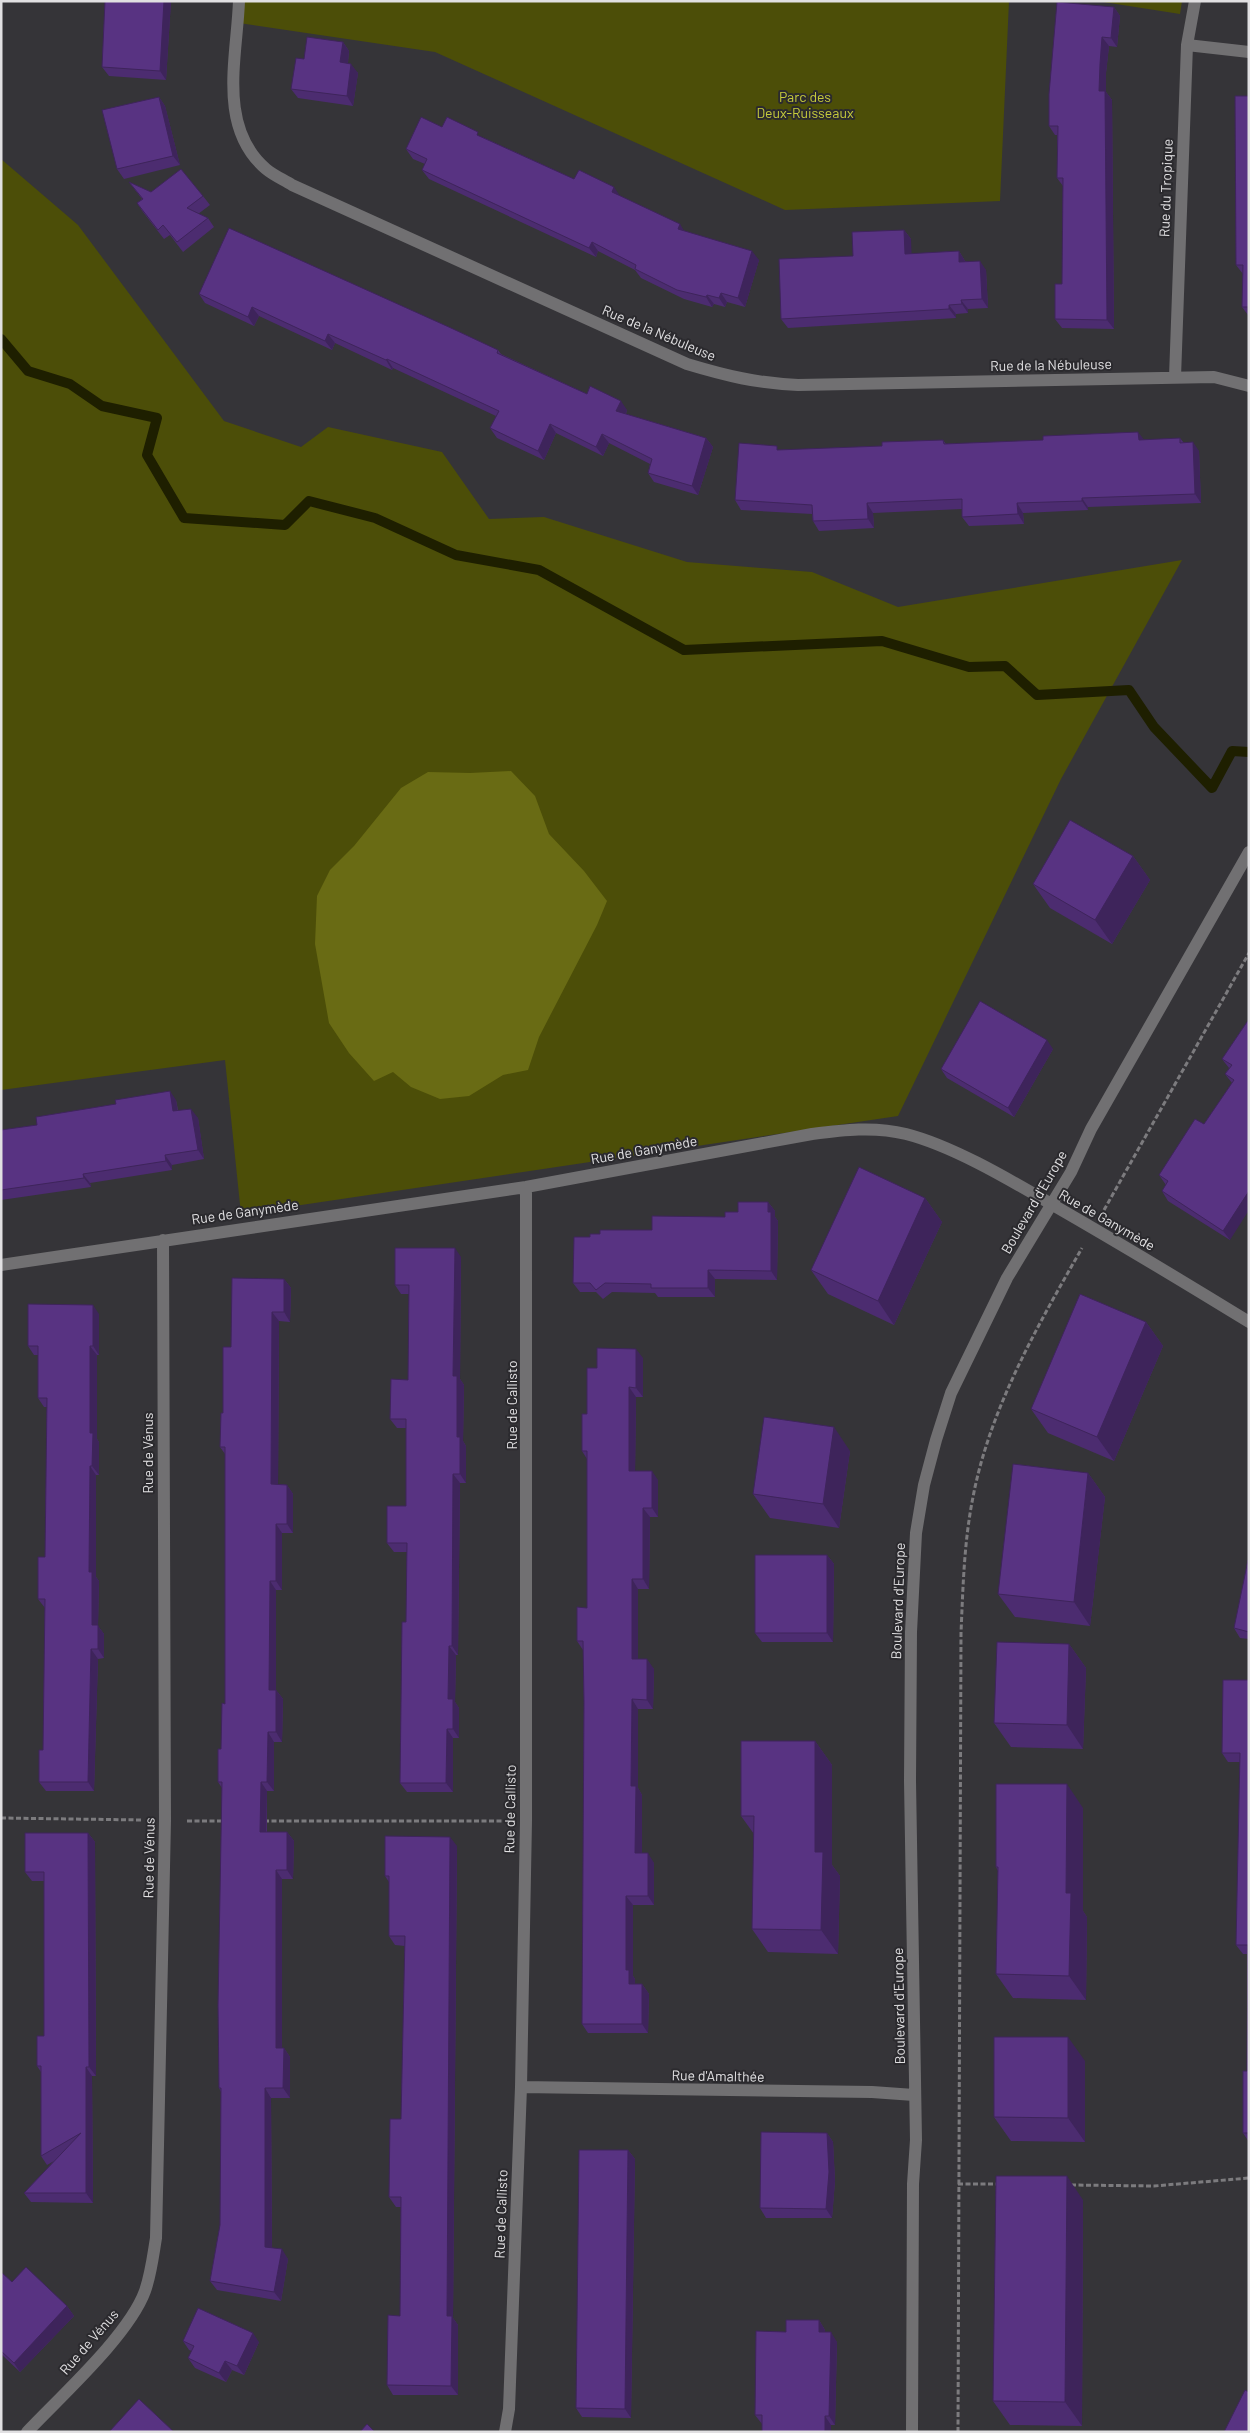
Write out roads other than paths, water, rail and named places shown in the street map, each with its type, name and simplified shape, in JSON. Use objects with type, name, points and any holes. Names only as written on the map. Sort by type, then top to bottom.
[{"type":"street","name":"Rue de la Nébuleuse","points":[[239,1],[233,92],[235,116],[244,142],[266,169],[292,185],[687,364],[731,378],[766,384],[1214,377],[1249,386]]},
{"type":"street","name":"Rue du Tropique","points":[[1176,377],[1187,45],[1195,1]]},
{"type":"street","points":[[1187,45],[1249,52]]},
{"type":"street","name":"Boulevard d'Europe","points":[[912,2432],[913,2184],[916,2140],[910,1782],[911,1632],[916,1533],[924,1485],[936,1440],[952,1393],[1007,1278],[1072,1172],[1091,1129],[1249,852]]},
{"type":"street","name":"Rue de Ganymède","points":[[1,1265],[526,1187],[844,1129],[873,1129],[905,1134],[935,1144],[1016,1184],[1249,1322]]},
{"type":"street","name":"Rue de Callisto","points":[[505,2432],[509,2409],[521,2087],[526,1821],[526,1187]]},
{"type":"street","name":"Rue de Vénus","points":[[27,2432],[118,2335],[145,2292],[152,2268],[156,2238],[165,1821],[163,1240]]},
{"type":"street","name":"Rue d'Amalthée","points":[[521,2087],[872,2092],[914,2095]]},
{"type":"waterway","points":[[1,339],[28,371],[70,384],[102,406],[157,418],[147,455],[184,518],[285,525],[309,501],[375,518],[456,555],[539,570],[684,650],[882,641],[969,667],[1005,666],[1037,695],[1129,690],[1154,727],[1212,788],[1232,751],[1249,752]]},
{"type":"park label","name":"Parc des Deux-Ruisseaux","points":[[805,105]]}]
